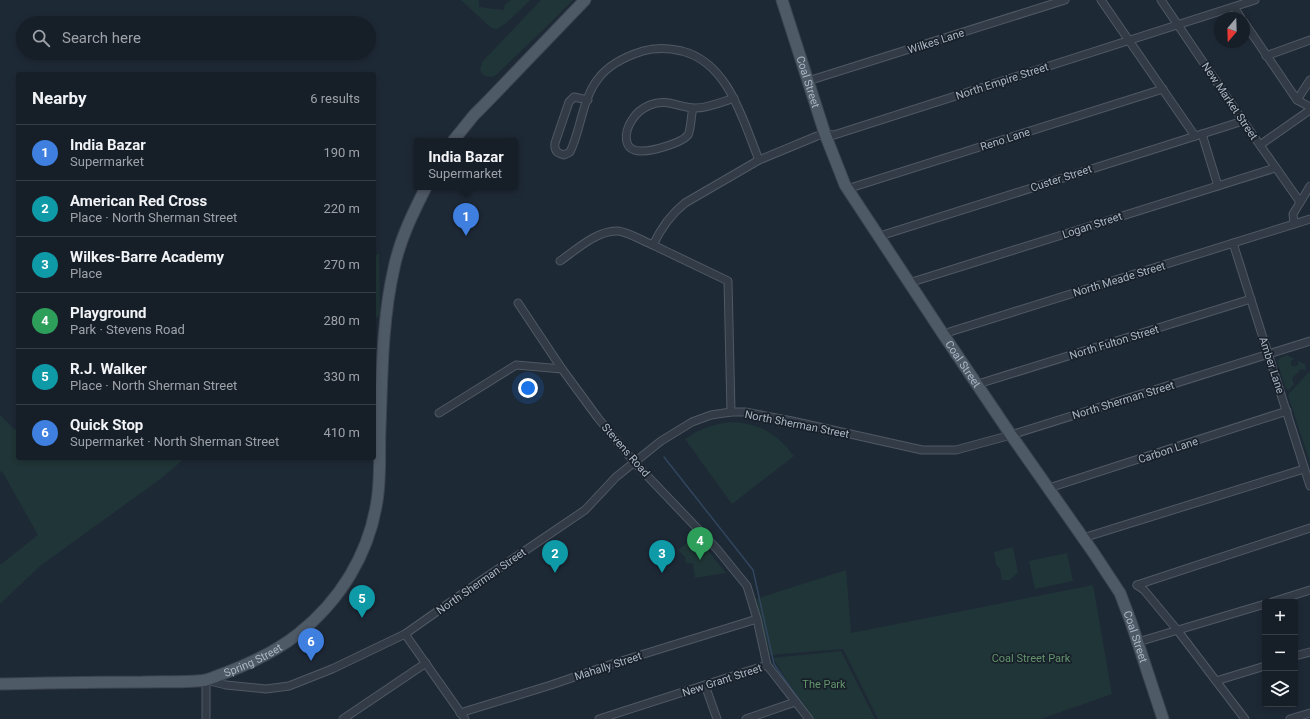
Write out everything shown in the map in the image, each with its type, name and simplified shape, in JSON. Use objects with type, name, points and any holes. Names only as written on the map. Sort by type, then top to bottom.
[{"type":"main road","points":[[455,138],[474,114],[585,0]]},
{"type":"main road","name":"Coal Street","points":[[782,0],[825,134],[847,189],[880,236],[909,283],[1011,435],[1120,593],[1138,642],[1163,719]]},
{"type":"main road","name":"Spring Street","points":[[0,684],[206,680],[245,666],[276,650],[307,627],[325,609],[351,574],[361,554],[374,519],[378,500],[382,365],[387,306],[394,266],[406,228],[425,190]]},
{"type":"street","name":"Wilkes Lane","points":[[808,81],[1065,0]]},
{"type":"street","points":[[1101,0],[1163,89],[1198,135],[1218,186]]},
{"type":"street","name":"New Market Street","points":[[1161,0],[1275,168],[1300,202]]},
{"type":"street","name":"North Empire Street","points":[[653,245],[662,227],[679,208],[759,160],[817,136],[825,134],[834,135],[1255,0]]},
{"type":"street","points":[[1234,7],[1237,12]]},
{"type":"street","points":[[1250,31],[1297,100],[1310,109],[1260,145]]},
{"type":"street","points":[[1266,56],[1310,40]]},
{"type":"street","points":[[588,100],[574,97],[569,102],[555,143],[555,150],[557,153],[564,155],[570,152],[588,100],[597,80],[608,69],[618,62],[639,52],[652,48],[665,48],[688,52],[711,66],[725,83],[734,98],[759,160]]},
{"type":"street","points":[[1297,100],[1310,80]]},
{"type":"street","name":"Reno Lane","points":[[847,189],[1163,89]]},
{"type":"street","points":[[693,108],[688,134],[684,139],[673,144],[643,151],[631,149],[628,145],[626,140],[631,121],[639,112],[656,103],[670,102],[693,108],[701,108],[734,98]]},
{"type":"street","name":"Custer Street","points":[[880,236],[1243,121]]},
{"type":"street","name":"Logan Street","points":[[909,283],[1275,168]]},
{"type":"street","points":[[1294,224],[1293,214],[1310,186]]},
{"type":"street","name":"North Meade Street","points":[[943,334],[1310,219]]},
{"type":"street","points":[[560,261],[593,238],[606,233],[618,231],[653,245],[728,280],[731,412]]},
{"type":"street","name":"Amber Lane","points":[[1233,243],[1310,486]]},
{"type":"street","name":"North Fulton Street","points":[[978,384],[1251,299]]},
{"type":"street","name":"Stevens Road","points":[[518,303],[562,369],[598,418],[634,462],[717,548],[747,586]]},
{"type":"street","name":"North Sherman Street","points":[[206,680],[266,690],[289,686],[335,667],[405,634],[585,510],[616,477],[661,441],[692,422],[711,415],[731,412],[745,412],[922,450],[956,450],[972,447],[1011,435],[1310,341]]},
{"type":"street","points":[[439,413],[516,365],[562,369]]},
{"type":"street","name":"Carbon Lane","points":[[1049,488],[1287,411]]},
{"type":"street","points":[[1083,538],[1304,469]]},
{"type":"street","points":[[1245,719],[1178,631],[1144,590],[1137,585],[1310,528]]},
{"type":"street","name":"New Grant Street","points":[[599,719],[767,665],[757,619],[747,586]]},
{"type":"street","points":[[1282,599],[1310,590]]},
{"type":"street","points":[[1138,642],[1262,605]]},
{"type":"street","name":"Mahally Street","points":[[462,716],[615,663],[757,619]]},
{"type":"street","points":[[405,634],[462,716]]},
{"type":"street","points":[[1298,655],[1310,652]]},
{"type":"street","points":[[346,718],[426,663]]},
{"type":"street","points":[[767,665],[809,719]]},
{"type":"street","points":[[1216,681],[1262,667]]},
{"type":"street","points":[[206,680],[206,719]]},
{"type":"street","points":[[705,685],[717,719]]},
{"type":"street","points":[[746,719],[795,702]]},
{"type":"street","points":[[1290,719],[1310,713]]},
{"type":"green space","points":[[461,0],[478,0],[479,7],[504,10],[505,4],[511,0],[530,0],[508,21],[499,28],[494,29]]},
{"type":"green space","points":[[541,0],[573,0],[545,29],[496,75],[492,77],[484,76],[480,70],[482,62]]},
{"type":"green space","points":[[379,253],[380,314],[376,319],[376,255]]},
{"type":"green space","points":[[1287,355],[1294,359],[1291,361],[1291,365],[1294,367],[1298,365],[1298,361],[1305,364],[1306,370],[1301,369],[1292,378],[1294,384],[1289,390],[1286,389],[1277,361]]},
{"type":"green space","points":[[1308,373],[1310,373],[1310,463],[1288,395]]},
{"type":"green space","points":[[0,415],[16,429],[16,460],[183,460],[159,480],[40,566],[0,604],[0,565],[38,535],[2,471],[0,472]]},
{"type":"green space","points":[[735,422],[762,428],[769,432],[775,436],[794,456],[732,504],[685,439],[708,427]]},
{"type":"green space","points":[[696,536],[726,573],[695,578],[693,563],[686,563],[685,557],[678,550]]},
{"type":"green space","points":[[1013,547],[1018,572],[1010,580],[1002,580],[1000,569],[996,565],[994,552]]},
{"type":"green space","points":[[1067,553],[1073,581],[1035,589],[1029,561]]},
{"type":"green space","name":"Coal Street Park","points":[[846,570],[851,633],[1093,585],[1112,694],[1041,719],[878,719],[843,649],[770,655],[756,599]]},
{"type":"green space","name":"The Park","points":[[841,651],[875,719],[812,719],[773,658]]},
{"type":"waterway","points":[[664,457],[753,570],[774,664],[801,704]]},
{"type":"waterway","points":[[788,708],[795,706]]},
{"type":"place","name":"India Bazar","points":[[466,236]]},
{"type":"place","name":"Playground","points":[[700,560]]},
{"type":"place","name":"American Red Cross","points":[[555,573]]},
{"type":"place","name":"Wilkes-Barre Academy","points":[[662,573]]},
{"type":"place","name":"R.J. Walker","points":[[362,618]]},
{"type":"place","name":"Quick Stop","points":[[311,661]]}]
